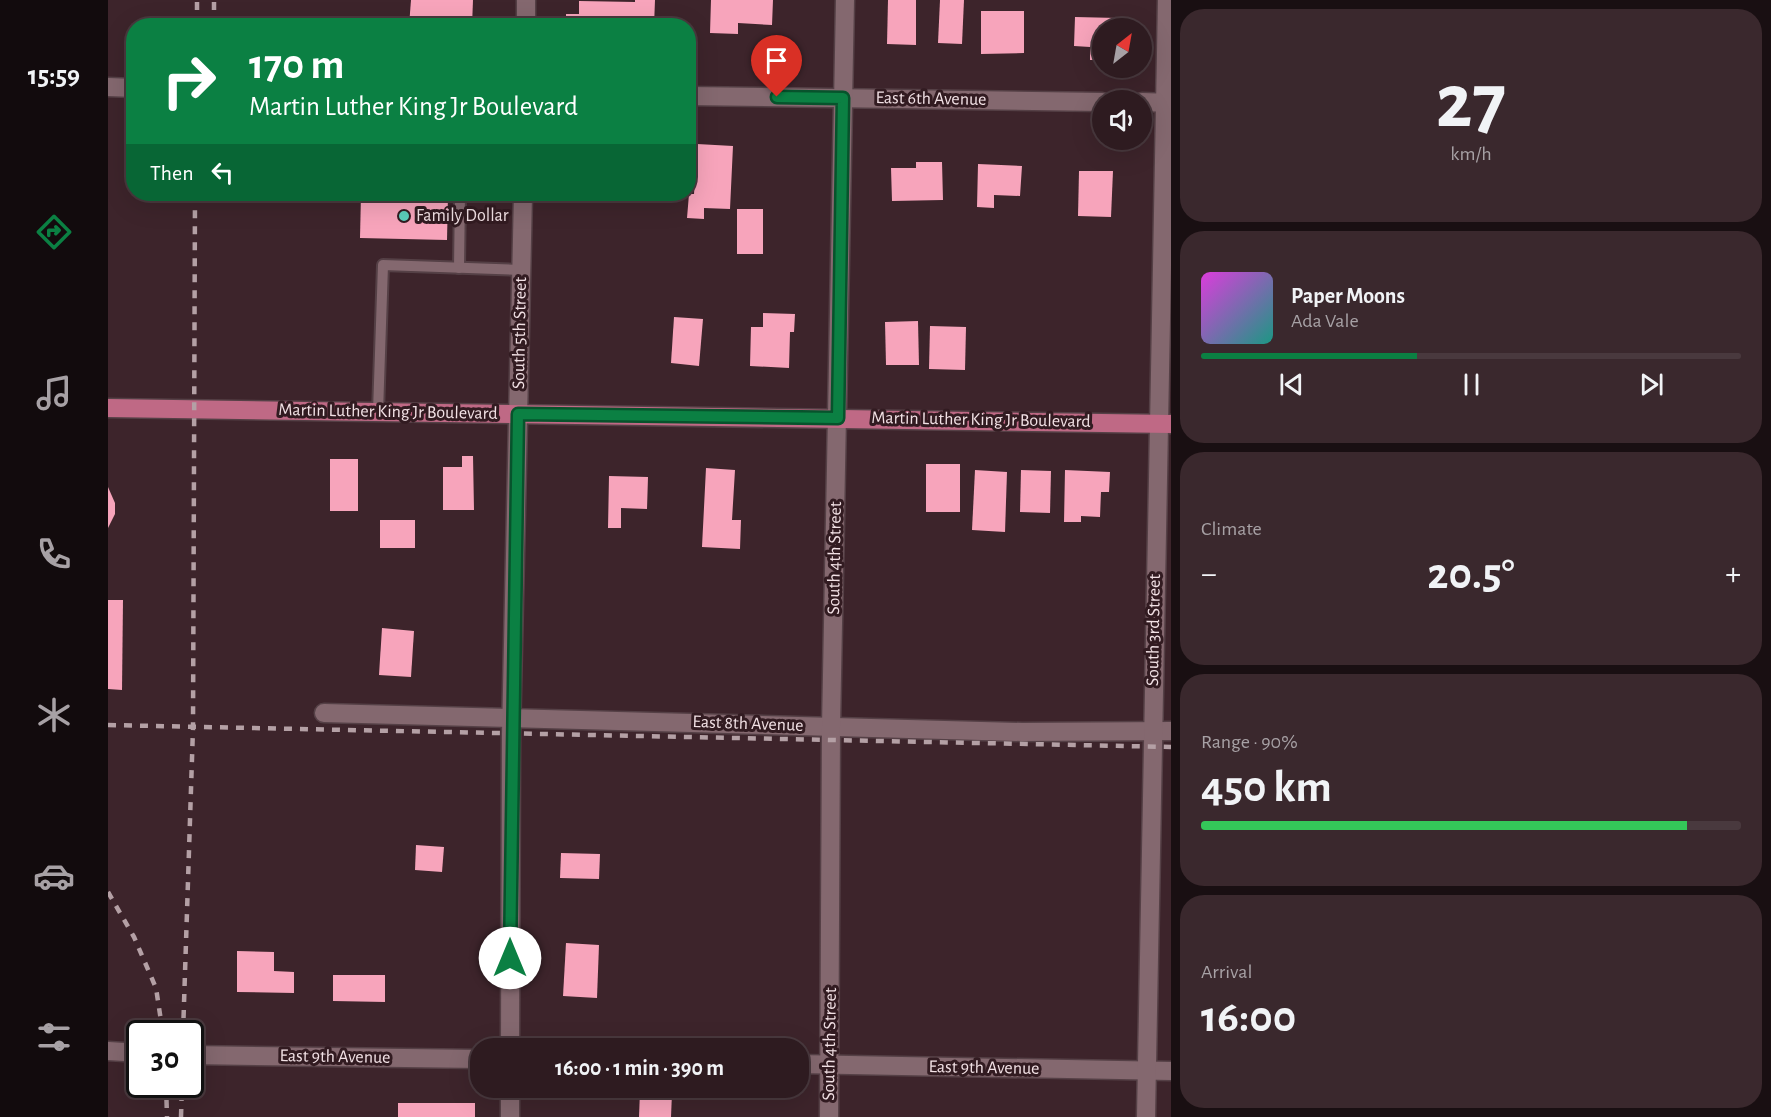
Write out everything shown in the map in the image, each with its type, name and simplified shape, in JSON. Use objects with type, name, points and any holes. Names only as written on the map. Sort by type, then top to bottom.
[{"type":"main road","name":"Martin Luther King Jr Boulevard","points":[[108,408],[1164,424]]},
{"type":"street","points":[[526,0],[526,18]]},
{"type":"street","name":"South 4th Street","points":[[829,1117],[831,727],[845,0]]},
{"type":"street","name":"South 3rd Street","points":[[1146,1117],[1152,731],[1164,424],[1167,0]]},
{"type":"street","points":[[108,87],[126,88]]},
{"type":"street","name":"East 6th Avenue","points":[[696,96],[1092,102]]},
{"type":"street","points":[[1152,102],[1168,103]]},
{"type":"street","name":"South 5th Street","points":[[510,1038],[513,718],[523,201]]},
{"type":"street","name":"East 8th Avenue","points":[[324,713],[1022,732],[1171,731]]},
{"type":"street","points":[[108,1051],[126,1052]]},
{"type":"street","name":"East 9th Avenue","points":[[204,1055],[470,1059]]},
{"type":"street","name":"East 9th Avenue","points":[[809,1064],[1171,1071]]},
{"type":"street","points":[[510,1098],[510,1117]]},
{"type":"lane","points":[[459,268],[460,201]]},
{"type":"lane","points":[[378,412],[383,265],[521,270]]},
{"type":"building","points":[[411,0],[473,0],[472,18],[410,18]]},
{"type":"building","points":[[635,0],[655,0],[654,18],[566,18],[566,14],[579,14],[579,1],[635,2]]},
{"type":"building","points":[[711,0],[773,0],[772,25],[738,23],[738,34],[710,33]]},
{"type":"building","points":[[888,0],[916,0],[916,45],[887,44]]},
{"type":"building","points":[[940,0],[964,0],[962,44],[938,43]]},
{"type":"building","points":[[981,11],[1024,11],[1024,53],[981,54]]},
{"type":"building","points":[[1075,17],[1118,18],[1092,18],[1092,60],[1090,60],[1090,47],[1074,46]]},
{"type":"building","points":[[697,144],[733,146],[730,209],[704,208],[704,219],[687,218],[688,201],[696,201]]},
{"type":"building","points":[[916,162],[942,162],[943,200],[892,201],[891,168],[916,168]]},
{"type":"building","points":[[978,164],[1022,166],[1020,196],[994,195],[994,208],[977,207]]},
{"type":"building","points":[[1079,171],[1113,171],[1111,217],[1078,216]]},
{"type":"building","name":"Family Dollar","points":[[361,201],[448,201],[447,240],[360,238]]},
{"type":"building","points":[[737,209],[763,209],[763,254],[737,254]]},
{"type":"building","points":[[763,313],[795,314],[794,332],[790,332],[789,368],[750,366],[751,327],[763,327]]},
{"type":"building","points":[[674,317],[703,319],[699,366],[671,363]]},
{"type":"building","points":[[918,321],[919,365],[886,365],[885,322]]},
{"type":"building","points":[[930,326],[966,327],[965,370],[929,369]]},
{"type":"building","points":[[462,456],[473,456],[474,510],[443,510],[443,467],[462,467]]},
{"type":"building","points":[[330,459],[358,459],[358,511],[330,511]]},
{"type":"building","points":[[926,464],[960,464],[960,512],[926,512]]},
{"type":"building","points":[[706,468],[735,470],[732,520],[741,520],[740,549],[702,547]]},
{"type":"building","points":[[975,470],[1007,472],[1005,532],[972,530]]},
{"type":"building","points":[[1021,470],[1051,471],[1050,513],[1020,512]]},
{"type":"building","points":[[1065,470],[1110,472],[1109,492],[1101,492],[1100,517],[1081,516],[1081,522],[1064,522]]},
{"type":"building","points":[[609,476],[648,477],[647,509],[621,508],[621,528],[608,528]]},
{"type":"building","points":[[108,487],[115,503],[115,514],[108,528]]},
{"type":"building","points":[[380,520],[415,520],[415,548],[380,548]]},
{"type":"building","points":[[108,600],[123,600],[122,690],[108,689]]},
{"type":"building","points":[[382,628],[414,631],[411,677],[379,675]]},
{"type":"building","points":[[416,845],[444,847],[442,872],[415,870]]},
{"type":"building","points":[[561,853],[600,854],[599,879],[560,878]]},
{"type":"building","points":[[566,943],[599,945],[597,998],[563,996]]},
{"type":"building","points":[[237,951],[274,952],[274,971],[294,972],[294,993],[237,992]]},
{"type":"building","points":[[333,975],[385,975],[385,1002],[333,1001]]},
{"type":"building","points":[[640,1098],[672,1098],[671,1117],[639,1117]]},
{"type":"building","points":[[398,1103],[475,1103],[475,1117],[398,1117]]},
{"type":"railway","points":[[197,0],[197,18]]},
{"type":"railway","points":[[214,0],[214,18]]},
{"type":"railway","points":[[183,1020],[193,728],[195,201]]},
{"type":"railway","points":[[108,725],[1171,747]]},
{"type":"railway","points":[[108,892],[134,937],[156,988],[161,1020]]},
{"type":"railway","points":[[166,1098],[167,1117]]},
{"type":"railway","points":[[181,1117],[182,1098]]},
{"type":"place","name":"Family Dollar","points":[[404,216]]},
{"type":"route","points":[[510,958],[511,734],[518,414],[838,418],[843,98],[777,97]]}]
